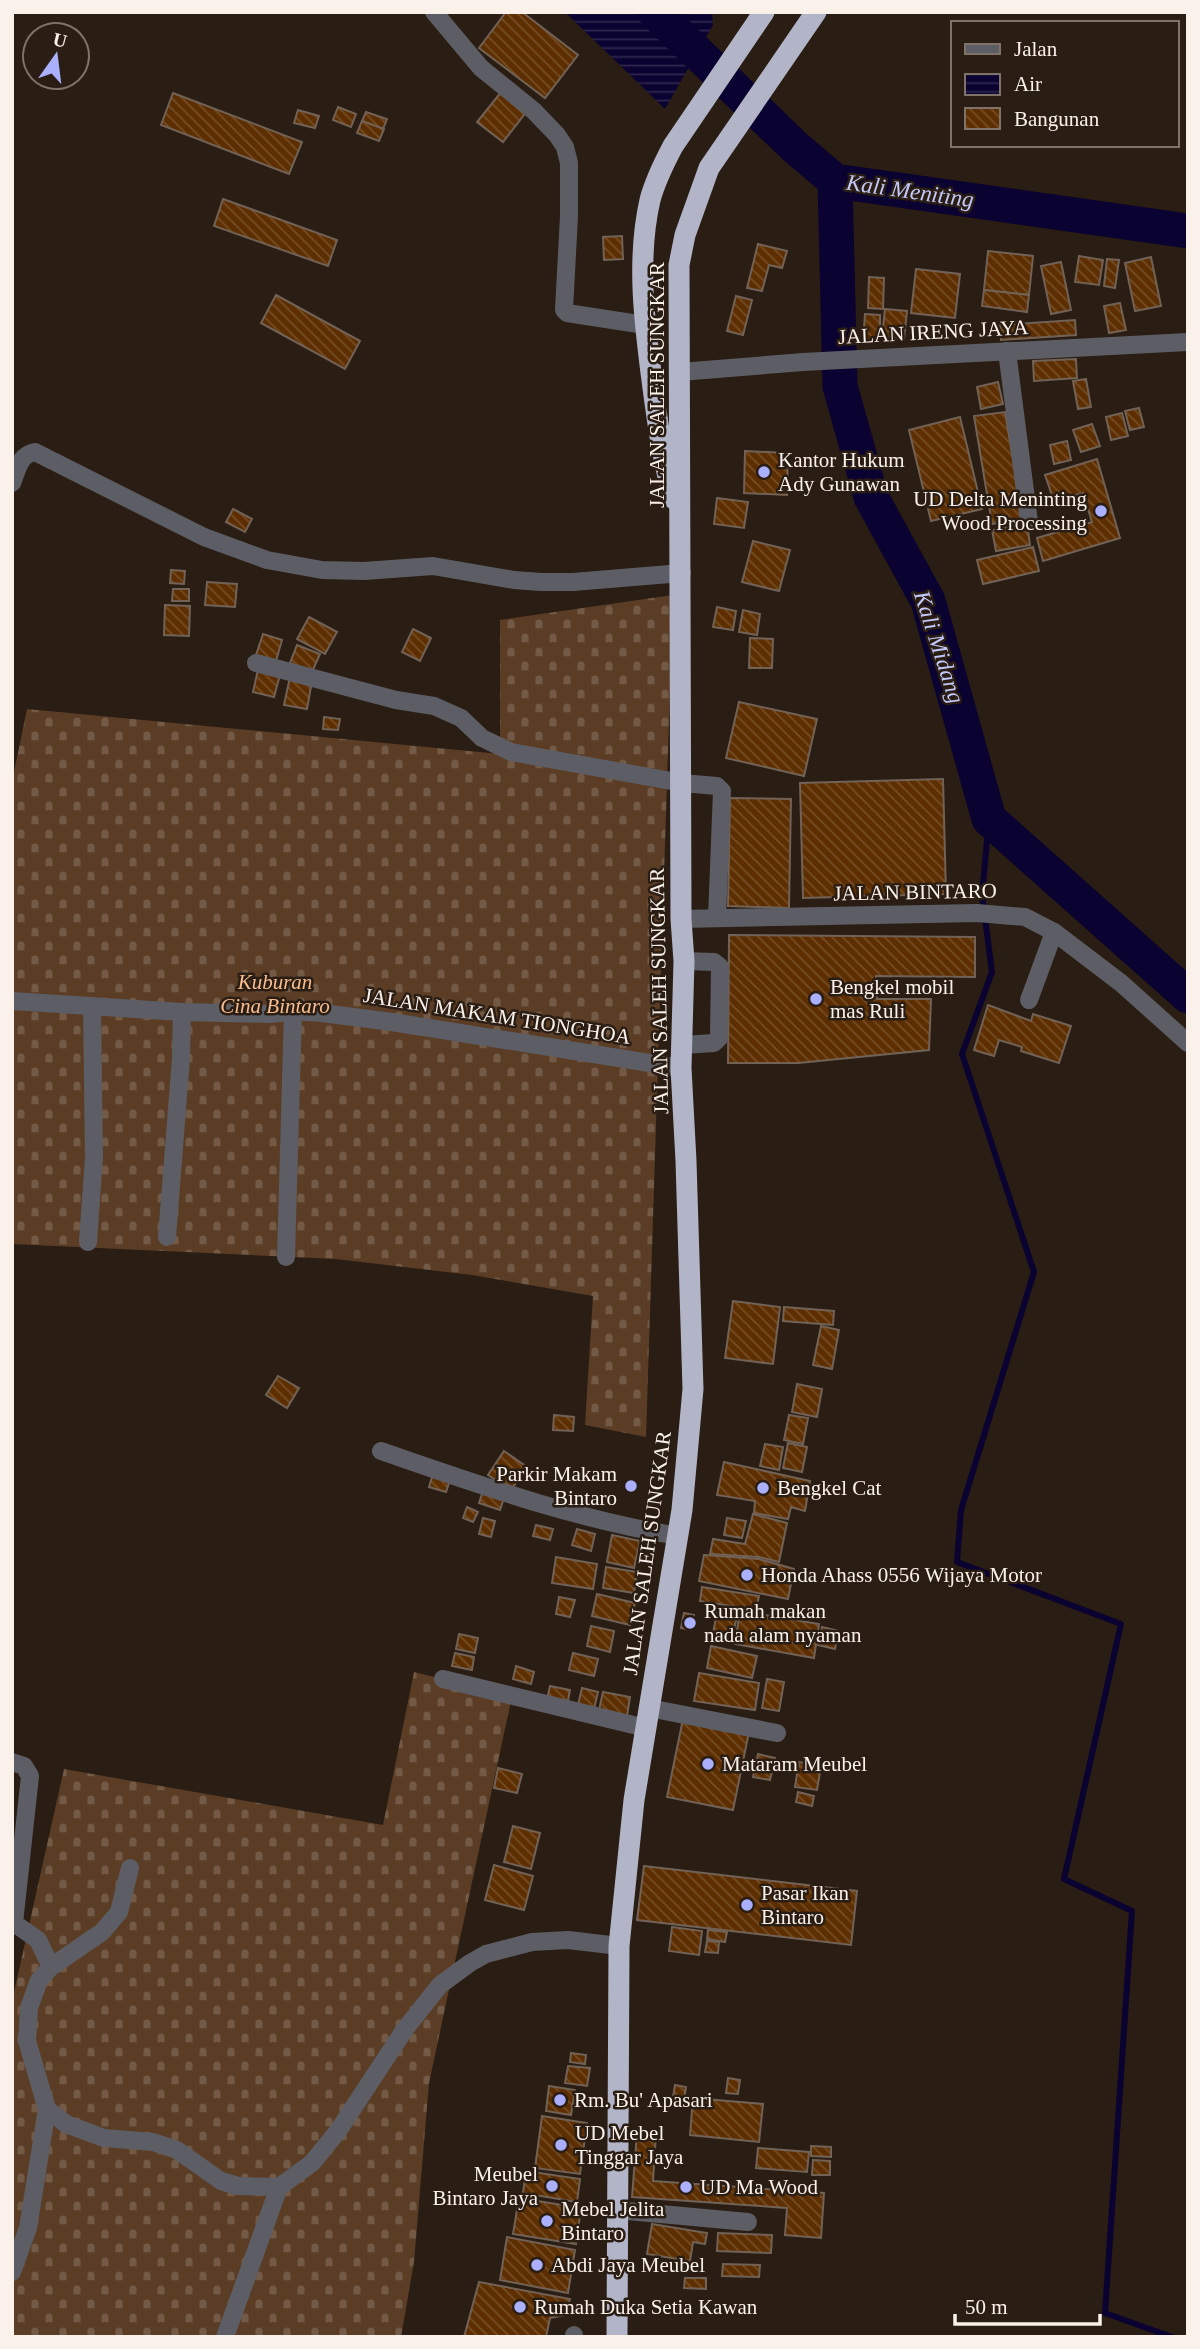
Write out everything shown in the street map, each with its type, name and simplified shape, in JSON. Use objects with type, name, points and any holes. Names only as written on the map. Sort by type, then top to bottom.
[{"type":"highway","name":"JALAN SALEH SUNGKAR","points":[[618,2337],[619,1946],[634,1800],[678,1536],[693,1388],[681,1068],[684,961],[681,919],[679,265],[685,234],[709,168],[816,12]]},
{"type":"highway","name":"JALAN SALEH SUNGKAR","points":[[681,522],[663,463],[645,325],[646,225],[651,198],[673,146],[763,14]]},
{"type":"street","points":[[434,12],[481,68],[534,111],[565,147],[569,163],[569,216],[564,310],[567,313],[645,325]]},
{"type":"street","name":"JALAN IRENG JAYA","points":[[680,372],[803,362],[1188,342]]},
{"type":"street","points":[[1007,351],[1029,523]]},
{"type":"street","points":[[12,483],[21,460],[26,454],[35,452],[204,537],[267,559],[322,570],[363,571],[433,566],[514,580],[563,582],[682,573]]},
{"type":"street","points":[[256,663],[396,700],[434,706],[461,718],[482,738],[511,752],[682,783],[717,786],[722,791],[717,918]]},
{"type":"street","name":"JALAN BINTARO","points":[[681,919],[976,913],[1025,917],[1054,932],[1121,982],[1188,1043]]},
{"type":"street","points":[[1029,1000],[1054,932]]},
{"type":"street","points":[[682,1045],[714,1043],[719,1038],[720,967],[715,962],[684,961]]},
{"type":"street","name":"JALAN MAKAM TIONGHOA","points":[[12,1001],[182,1012],[271,1014],[293,1011],[392,1022],[681,1068]]},
{"type":"street","points":[[88,1242],[94,1157],[92,1006]]},
{"type":"street","points":[[286,1256],[293,1011]]},
{"type":"street","points":[[167,1237],[182,1012]]},
{"type":"street","points":[[381,1451],[547,1508],[622,1527],[678,1536]]},
{"type":"street","points":[[443,1679],[647,1718],[777,1733]]},
{"type":"street","points":[[12,1762],[24,1766],[30,1776],[14,1923],[37,1940],[51,1967]]},
{"type":"street","points":[[12,2272],[28,2228],[47,2109],[27,2041],[29,2008],[38,1980],[51,1967],[102,1932],[119,1912],[130,1868]]},
{"type":"street","points":[[47,2109],[66,2124],[104,2138],[153,2142],[177,2150],[221,2180],[238,2186],[279,2187],[312,2163],[338,2131],[416,2014],[455,1973],[486,1954],[532,1942],[568,1940],[619,1946]]},
{"type":"street","points":[[226,2337],[279,2187]]},
{"type":"street","points":[[617,2210],[748,2222]]},
{"type":"green space","name":"Kuburan Cina Bintaro","points":[[673,595],[646,1437],[585,1425],[593,1296],[472,1275],[336,1259],[12,1244],[12,782],[27,709],[500,754],[500,620]]},
{"type":"green space","points":[[414,1672],[512,1696],[429,2083],[414,2262],[401,2337],[12,2337],[12,2001],[64,1769],[383,1825]]},
{"type":"water","points":[[565,12],[712,12],[713,25],[665,109]]},
{"type":"building","points":[[506,12],[522,12],[578,55],[545,98],[479,48]]},
{"type":"building","points":[[502,91],[527,111],[503,142],[477,122]]},
{"type":"building","points":[[173,93],[302,142],[289,174],[161,125]]},
{"type":"building","points":[[338,107],[356,114],[351,127],[333,120]]},
{"type":"building","points":[[298,110],[319,116],[315,128],[294,123]]},
{"type":"building","points":[[366,112],[387,119],[383,129],[362,121]]},
{"type":"building","points":[[362,121],[384,129],[379,141],[357,133]]},
{"type":"building","points":[[223,199],[337,240],[328,266],[214,226]]},
{"type":"building","points":[[622,236],[623,259],[604,260],[603,237]]},
{"type":"building","points":[[758,244],[787,251],[782,268],[769,265],[762,291],[747,288]]},
{"type":"building","points":[[988,251],[1033,256],[1029,295],[984,290]]},
{"type":"building","points":[[1079,256],[1103,260],[1099,285],[1075,282]]},
{"type":"building","points":[[1151,257],[1161,306],[1135,311],[1125,263]]},
{"type":"building","points":[[1107,259],[1119,260],[1115,288],[1104,286]]},
{"type":"building","points":[[1061,262],[1071,310],[1051,314],[1041,266]]},
{"type":"building","points":[[916,269],[960,274],[955,318],[911,313]]},
{"type":"building","points":[[869,277],[884,278],[883,309],[868,308]]},
{"type":"building","points":[[984,290],[1029,295],[1027,312],[982,306]]},
{"type":"building","points":[[276,295],[360,341],[345,369],[261,323]]},
{"type":"building","points":[[736,296],[752,300],[743,335],[727,331]]},
{"type":"building","points":[[1120,303],[1126,330],[1109,333],[1104,306]]},
{"type":"building","points":[[885,309],[907,311],[904,339],[882,337]]},
{"type":"building","points":[[865,314],[880,315],[880,343],[863,343]]},
{"type":"building","points":[[1075,320],[1076,335],[1001,340],[1000,325]]},
{"type":"building","points":[[1076,359],[1077,378],[1034,381],[1033,361]]},
{"type":"building","points":[[1086,379],[1091,407],[1078,409],[1073,381]]},
{"type":"building","points":[[998,382],[1003,404],[981,409],[977,387]]},
{"type":"building","points":[[1139,408],[1144,427],[1130,430],[1125,411]]},
{"type":"building","points":[[1005,412],[1023,519],[992,524],[974,416]]},
{"type":"building","points":[[1122,413],[1128,436],[1111,440],[1106,417]]},
{"type":"building","points":[[960,417],[982,509],[931,521],[909,430]]},
{"type":"building","points":[[1092,424],[1100,446],[1081,452],[1073,430]]},
{"type":"building","points":[[1067,441],[1071,460],[1054,464],[1050,445]]},
{"type":"building","points":[[745,451],[788,453],[787,495],[744,493]]},
{"type":"building","name":"UD Delta Meninting Wood Processing","points":[[1097,459],[1120,538],[1043,561],[1037,538],[1092,522],[1083,493],[1054,501],[1045,475]]},
{"type":"building","points":[[717,498],[748,502],[744,528],[714,524]]},
{"type":"building","points":[[233,509],[252,519],[245,532],[226,522]]},
{"type":"building","points":[[1027,524],[1030,545],[996,551],[992,530]]},
{"type":"building","points":[[753,541],[790,550],[779,591],[742,582]]},
{"type":"building","points":[[1033,547],[1039,571],[983,584],[977,560]]},
{"type":"building","points":[[171,570],[185,571],[184,584],[170,583]]},
{"type":"building","points":[[207,582],[237,584],[235,607],[205,605]]},
{"type":"building","points":[[173,589],[189,589],[189,601],[172,601]]},
{"type":"building","points":[[165,605],[190,606],[189,636],[164,635]]},
{"type":"building","points":[[717,607],[736,611],[733,630],[713,627]]},
{"type":"building","points":[[743,610],[760,614],[757,635],[739,632]]},
{"type":"building","points":[[309,617],[337,632],[325,654],[297,639]]},
{"type":"building","points":[[413,629],[431,638],[420,661],[402,652]]},
{"type":"building","points":[[263,634],[282,640],[276,661],[256,655]]},
{"type":"building","points":[[750,638],[773,639],[772,668],[749,668]]},
{"type":"building","points":[[297,645],[320,654],[312,672],[290,663]]},
{"type":"building","points":[[259,665],[281,671],[274,697],[253,692]]},
{"type":"building","points":[[290,677],[312,681],[307,709],[284,705]]},
{"type":"building","points":[[739,702],[817,719],[804,776],[726,758]]},
{"type":"building","points":[[324,717],[340,719],[338,730],[323,729]]},
{"type":"building","points":[[943,779],[946,894],[803,898],[800,783]]},
{"type":"building","points":[[730,798],[791,799],[789,908],[728,906]]},
{"type":"building","name":"Bengkel mobil mas Ruli","points":[[729,935],[975,937],[975,977],[876,976],[877,999],[931,999],[929,1050],[798,1063],[728,1063]]},
{"type":"building","points":[[988,1005],[1031,1021],[1033,1014],[1071,1026],[1059,1063],[1021,1051],[1022,1047],[999,1040],[994,1056],[974,1050]]},
{"type":"building","points":[[733,1301],[780,1307],[773,1364],[725,1358]]},
{"type":"building","points":[[784,1307],[834,1311],[833,1325],[783,1321]]},
{"type":"building","points":[[821,1326],[839,1330],[832,1369],[813,1365]]},
{"type":"building","points":[[278,1376],[299,1388],[287,1408],[266,1395]]},
{"type":"building","points":[[797,1384],[822,1389],[817,1417],[792,1412]]},
{"type":"building","points":[[554,1415],[574,1417],[573,1431],[553,1430]]},
{"type":"building","points":[[789,1415],[808,1418],[803,1444],[784,1440]]},
{"type":"building","points":[[788,1443],[807,1447],[802,1472],[783,1468]]},
{"type":"building","points":[[765,1444],[783,1447],[779,1470],[760,1466]]},
{"type":"building","points":[[504,1451],[527,1467],[511,1490],[488,1475]]},
{"type":"building","name":"Bengkel Cat","points":[[724,1462],[810,1481],[805,1511],[791,1507],[788,1519],[754,1513],[755,1501],[717,1495]]},
{"type":"building","points":[[433,1474],[450,1480],[446,1492],[429,1487]]},
{"type":"building","points":[[483,1491],[504,1498],[500,1510],[479,1503]]},
{"type":"building","points":[[467,1507],[478,1512],[473,1522],[463,1518]]},
{"type":"building","points":[[753,1514],[787,1523],[779,1562],[759,1557],[710,1554],[713,1539],[745,1544]]},
{"type":"building","points":[[483,1518],[495,1521],[491,1537],[479,1534]]},
{"type":"building","points":[[727,1518],[746,1521],[742,1538],[724,1535]]},
{"type":"building","points":[[536,1525],[553,1529],[550,1540],[533,1536]]},
{"type":"building","points":[[577,1529],[595,1534],[591,1551],[572,1545]]},
{"type":"building","points":[[612,1535],[640,1541],[634,1568],[607,1562]]},
{"type":"building","name":"Honda Ahass 0556 Wijaya Motor","points":[[704,1555],[759,1559],[794,1569],[788,1599],[699,1581]]},
{"type":"building","points":[[556,1557],[597,1564],[593,1589],[552,1583]]},
{"type":"building","points":[[606,1567],[637,1572],[634,1593],[603,1588]]},
{"type":"building","points":[[702,1587],[759,1596],[756,1610],[700,1601]]},
{"type":"building","points":[[597,1594],[635,1603],[630,1625],[592,1616]]},
{"type":"building","points":[[559,1597],[575,1600],[570,1617],[556,1614]]},
{"type":"building","points":[[718,1608],[738,1612],[731,1642],[712,1638]]},
{"type":"building","points":[[740,1611],[819,1624],[814,1658],[735,1644]]},
{"type":"building","points":[[684,1613],[694,1615],[691,1630],[681,1628]]},
{"type":"building","points":[[591,1626],[614,1631],[610,1652],[587,1646]]},
{"type":"building","points":[[822,1627],[839,1631],[835,1649],[818,1645]]},
{"type":"building","points":[[459,1634],[478,1638],[475,1653],[456,1649]]},
{"type":"building","points":[[711,1646],[757,1656],[752,1678],[707,1668]]},
{"type":"building","points":[[455,1653],[474,1657],[472,1670],[452,1666]]},
{"type":"building","points":[[573,1653],[598,1659],[594,1676],[569,1670]]},
{"type":"building","points":[[516,1666],[534,1672],[531,1684],[513,1679]]},
{"type":"building","points":[[699,1673],[759,1683],[755,1710],[694,1701]]},
{"type":"building","points":[[767,1679],[784,1682],[779,1711],[762,1708]]},
{"type":"building","points":[[550,1686],[570,1690],[567,1705],[547,1700]]},
{"type":"building","points":[[582,1688],[598,1692],[594,1709],[578,1705]]},
{"type":"building","points":[[603,1692],[630,1697],[627,1716],[599,1710]]},
{"type":"building","name":"Mataram Meubel","points":[[683,1719],[749,1732],[733,1810],[667,1797]]},
{"type":"building","points":[[758,1754],[775,1758],[770,1780],[753,1777]]},
{"type":"building","points":[[799,1762],[821,1766],[817,1790],[795,1787]]},
{"type":"building","points":[[498,1768],[522,1774],[517,1793],[494,1788]]},
{"type":"building","points":[[798,1792],[814,1796],[812,1806],[796,1802]]},
{"type":"building","points":[[513,1826],[540,1833],[531,1869],[504,1862]]},
{"type":"building","points":[[494,1865],[533,1876],[524,1910],[485,1900]]},
{"type":"building","name":"Pasar Ikan Bintaro","points":[[644,1866],[857,1891],[851,1945],[637,1920]]},
{"type":"building","points":[[672,1927],[702,1931],[699,1955],[669,1951]]},
{"type":"building","points":[[708,1930],[727,1932],[725,1942],[707,1939]]},
{"type":"building","points":[[707,1941],[719,1942],[718,1953],[705,1952]]},
{"type":"building","points":[[571,2053],[586,2055],[585,2064],[570,2062]]},
{"type":"building","points":[[568,2066],[590,2068],[587,2086],[565,2083]]},
{"type":"building","points":[[728,2078],[740,2080],[738,2094],[726,2093]]},
{"type":"building","points":[[675,2085],[686,2087],[684,2099],[673,2097]]},
{"type":"building","name":"Rm. Bu' Apasari","points":[[549,2086],[575,2090],[571,2115],[546,2111]]},
{"type":"building","points":[[693,2098],[763,2104],[759,2142],[690,2135]]},
{"type":"building","name":"UD Mebel Tinggar Jaya","points":[[542,2116],[587,2123],[580,2174],[535,2168]]},
{"type":"building","name":"UD Ma Wood","points":[[637,2133],[656,2134],[653,2181],[824,2193],[821,2238],[785,2235],[787,2208],[632,2197]]},
{"type":"building","points":[[811,2146],[831,2147],[831,2157],[811,2156]]},
{"type":"building","points":[[758,2148],[809,2152],[807,2172],[756,2168]]},
{"type":"building","points":[[813,2160],[830,2161],[830,2175],[812,2175]]},
{"type":"building","name":"Meubel Bintaro Jaya","points":[[526,2171],[580,2179],[577,2202],[523,2193]]},
{"type":"building","name":"Mebel Jelita Bintaro","points":[[519,2198],[581,2208],[576,2244],[513,2234]]},
{"type":"building","points":[[652,2224],[707,2233],[705,2244],[693,2242],[690,2261],[647,2254]]},
{"type":"building","points":[[718,2233],[772,2235],[771,2253],[717,2251]]},
{"type":"building","name":"Abdi Jaya Meubel","points":[[507,2237],[575,2250],[568,2293],[500,2280]]},
{"type":"building","points":[[723,2264],[760,2265],[759,2277],[722,2276]]},
{"type":"building","points":[[685,2278],[706,2278],[706,2289],[684,2288]]},
{"type":"building","name":"Rumah Duka Setia Kawan","points":[[479,2282],[570,2299],[566,2315],[550,2318],[546,2337],[464,2337]]},
{"type":"waterway","name":"Kali Meniting","points":[[655,12],[794,146],[835,181],[1188,231]]},
{"type":"waterway","name":"Kali Midang","points":[[835,181],[840,386],[871,497],[928,601],[989,819],[1188,996]]},
{"type":"waterway","points":[[989,819],[982,895],[992,972],[962,1054],[1034,1272],[961,1510],[957,1562],[1121,1624],[1064,1879],[1132,1911],[1105,2313],[1172,2337]]},
{"type":"place","name":"Kantor Hukum Ady Gunawan","points":[[764,472]]},
{"type":"place","name":"UD Delta Meninting Wood Processing","points":[[1101,511]]},
{"type":"place","name":"Bengkel mobil mas Ruli","points":[[816,999]]},
{"type":"place","name":"Parkir Makam Bintaro","points":[[631,1486]]},
{"type":"place","name":"Bengkel Cat","points":[[763,1488]]},
{"type":"place","name":"Honda Ahass 0556 Wijaya Motor","points":[[747,1575]]},
{"type":"place","name":"Rumah makan nada alam nyaman","points":[[690,1623]]},
{"type":"place","name":"Mataram Meubel","points":[[708,1764]]},
{"type":"place","name":"Pasar Ikan Bintaro","points":[[747,1905]]},
{"type":"place","name":"Rm. Bu' Apasari","points":[[560,2100]]},
{"type":"place","name":"UD Mebel Tinggar Jaya","points":[[561,2145]]},
{"type":"place","name":"Meubel Bintaro Jaya","points":[[552,2186]]},
{"type":"place","name":"UD Ma Wood","points":[[686,2187]]},
{"type":"place","name":"Mebel Jelita Bintaro","points":[[547,2221]]},
{"type":"place","name":"Abdi Jaya Meubel","points":[[537,2265]]},
{"type":"place","name":"Rumah Duka Setia Kawan","points":[[520,2307]]}]
